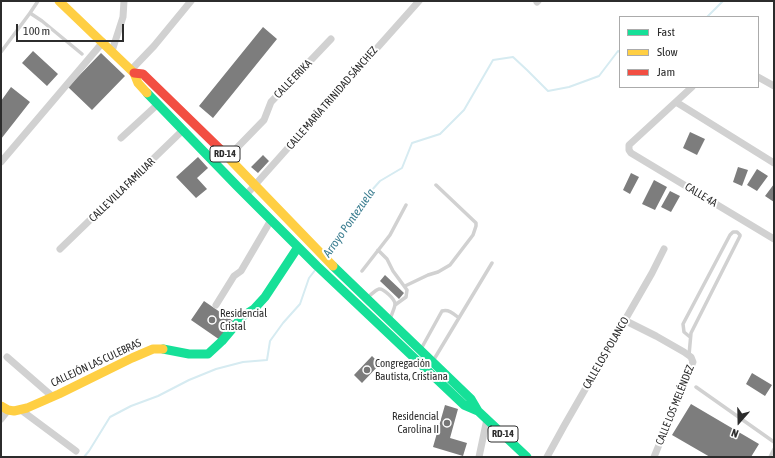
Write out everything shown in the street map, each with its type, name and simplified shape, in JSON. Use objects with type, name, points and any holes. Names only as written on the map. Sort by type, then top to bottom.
[{"type":"main road","name":"RD-14","points":[[59,1],[132,71],[138,83],[300,250],[464,405],[478,411],[527,457]]},
{"type":"main road","name":"RD-14","points":[[132,71],[144,74],[228,157],[341,274],[472,399],[478,411]]},
{"type":"main road","name":"CALLEJÓN LAS CULEBRAS","points":[[4,408],[21,410],[53,397],[153,349],[164,349],[189,354],[208,354],[222,341],[243,316],[254,309],[265,297],[300,250]]},
{"type":"street","points":[[112,51],[123,17],[124,1]]},
{"type":"street","points":[[132,71],[190,1]]},
{"type":"street","name":"CALLE MARÍA TRINIDAD SÁNCHEZ","points":[[246,195],[419,1]]},
{"type":"street","name":"CALLE ERIKA","points":[[228,157],[264,120],[271,102],[331,39]]},
{"type":"street","points":[[1,162],[103,42]]},
{"type":"street","points":[[759,78],[774,86]]},
{"type":"street","points":[[691,88],[676,102],[774,163]]},
{"type":"street","name":"CALLE 4A","points":[[676,102],[629,145],[628,150],[774,240]]},
{"type":"street","points":[[121,138],[158,104]]},
{"type":"street","name":"CALLE VILLA FAMILIAR","points":[[60,249],[183,130]]},
{"type":"street","points":[[216,305],[234,276],[241,270],[271,220]]},
{"type":"street","name":"CALLE LOS POLANCO","points":[[547,457],[652,273],[664,249]]},
{"type":"street","name":"CALLE LOS MELÉNDEZ","points":[[624,320],[656,336],[688,355],[691,357],[693,362],[654,457]]},
{"type":"street","points":[[7,357],[53,397]]},
{"type":"street","points":[[1,419],[4,408]]},
{"type":"street","points":[[21,410],[76,452]]},
{"type":"street","points":[[479,457],[487,419]]},
{"type":"lane","points":[[1,52],[38,1]]},
{"type":"lane","points":[[30,13],[82,54]]},
{"type":"lane","points":[[405,286],[438,272],[450,265],[473,235],[476,226],[475,222],[436,185]]},
{"type":"lane","points":[[362,271],[390,235],[406,205]]},
{"type":"lane","points":[[688,355],[691,333],[740,236],[737,232],[733,232],[730,235],[683,324],[684,332],[690,337]]},
{"type":"lane","points":[[378,250],[387,259],[393,271],[407,290],[406,297],[395,304]]},
{"type":"lane","points":[[432,362],[492,263]]},
{"type":"lane","points":[[367,299],[377,290],[382,289],[393,299],[395,304],[390,321]]},
{"type":"lane","points":[[420,349],[442,311],[449,311],[459,318]]},
{"type":"lane","points":[[696,387],[774,442]]},
{"type":"lane","points":[[770,457],[774,449]]},
{"type":"building","points":[[263,27],[277,39],[213,118],[199,106]]},
{"type":"building","points":[[33,51],[58,74],[47,86],[22,63]]},
{"type":"building","points":[[101,53],[125,76],[92,110],[68,87]]},
{"type":"building","points":[[11,87],[30,102],[1,139],[1,101]]},
{"type":"building","points":[[690,132],[705,139],[697,155],[683,148]]},
{"type":"building","points":[[263,155],[269,161],[258,173],[251,167]]},
{"type":"building","points":[[198,157],[208,168],[197,178],[207,189],[196,198],[176,177]]},
{"type":"building","points":[[738,167],[748,170],[742,186],[733,182]]},
{"type":"building","points":[[757,169],[768,176],[757,191],[747,185]]},
{"type":"building","points":[[631,173],[639,177],[630,194],[623,190]]},
{"type":"building","points":[[654,180],[667,187],[655,210],[642,204]]},
{"type":"building","points":[[774,184],[774,202],[765,196]]},
{"type":"building","points":[[670,191],[680,196],[671,212],[661,207]]},
{"type":"building","points":[[385,275],[404,293],[399,299],[380,281]]},
{"type":"building","name":"Residencial Cristal","points":[[204,301],[233,321],[220,340],[191,320]]},
{"type":"building","name":"Congregación Bautista, Cristiana","points":[[372,356],[380,364],[362,383],[354,375]]},
{"type":"building","points":[[752,373],[772,385],[765,396],[746,384]]},
{"type":"building","points":[[691,404],[759,444],[751,457],[710,457],[672,435]]},
{"type":"building","name":"Residencial Carolina II","points":[[445,405],[458,409],[450,438],[467,443],[463,456],[433,447]]},
{"type":"waterway","name":"Arroyo Pontezuela","points":[[708,16],[723,1]]},
{"type":"waterway","name":"Arroyo Pontezuela","points":[[328,255],[344,227],[363,200],[380,181],[402,168],[412,143],[440,134],[464,110],[493,60],[513,57],[548,91],[569,87],[599,76],[619,52]]},
{"type":"waterway","name":"Arroyo Pontezuela","points":[[84,457],[110,417],[131,406],[158,396],[189,380],[216,369],[243,362],[267,360],[270,341],[283,323],[300,304],[309,278],[316,269]]},
{"type":"traffic: fast","points":[[147,93],[317,266],[464,405],[478,411]]},
{"type":"traffic: fast","points":[[163,349],[189,354],[208,354],[222,341],[243,316],[254,309],[265,297],[298,247]]},
{"type":"traffic: fast","points":[[333,266],[471,399],[478,411],[527,457]]},
{"type":"traffic: slow","points":[[59,1],[134,73],[138,83],[147,93]]},
{"type":"traffic: slow","points":[[220,149],[333,266]]},
{"type":"traffic: slow","points":[[1,406],[8,410],[14,411],[27,408],[132,358],[153,349],[163,349]]},
{"type":"traffic: jam","points":[[134,73],[143,74],[220,149]]},
{"type":"place","name":"Residencial Cristal","points":[[212,320]]},
{"type":"place","name":"Congregación Bautista, Cristiana","points":[[367,370]]},
{"type":"place","name":"Residencial Carolina II","points":[[447,423]]}]
